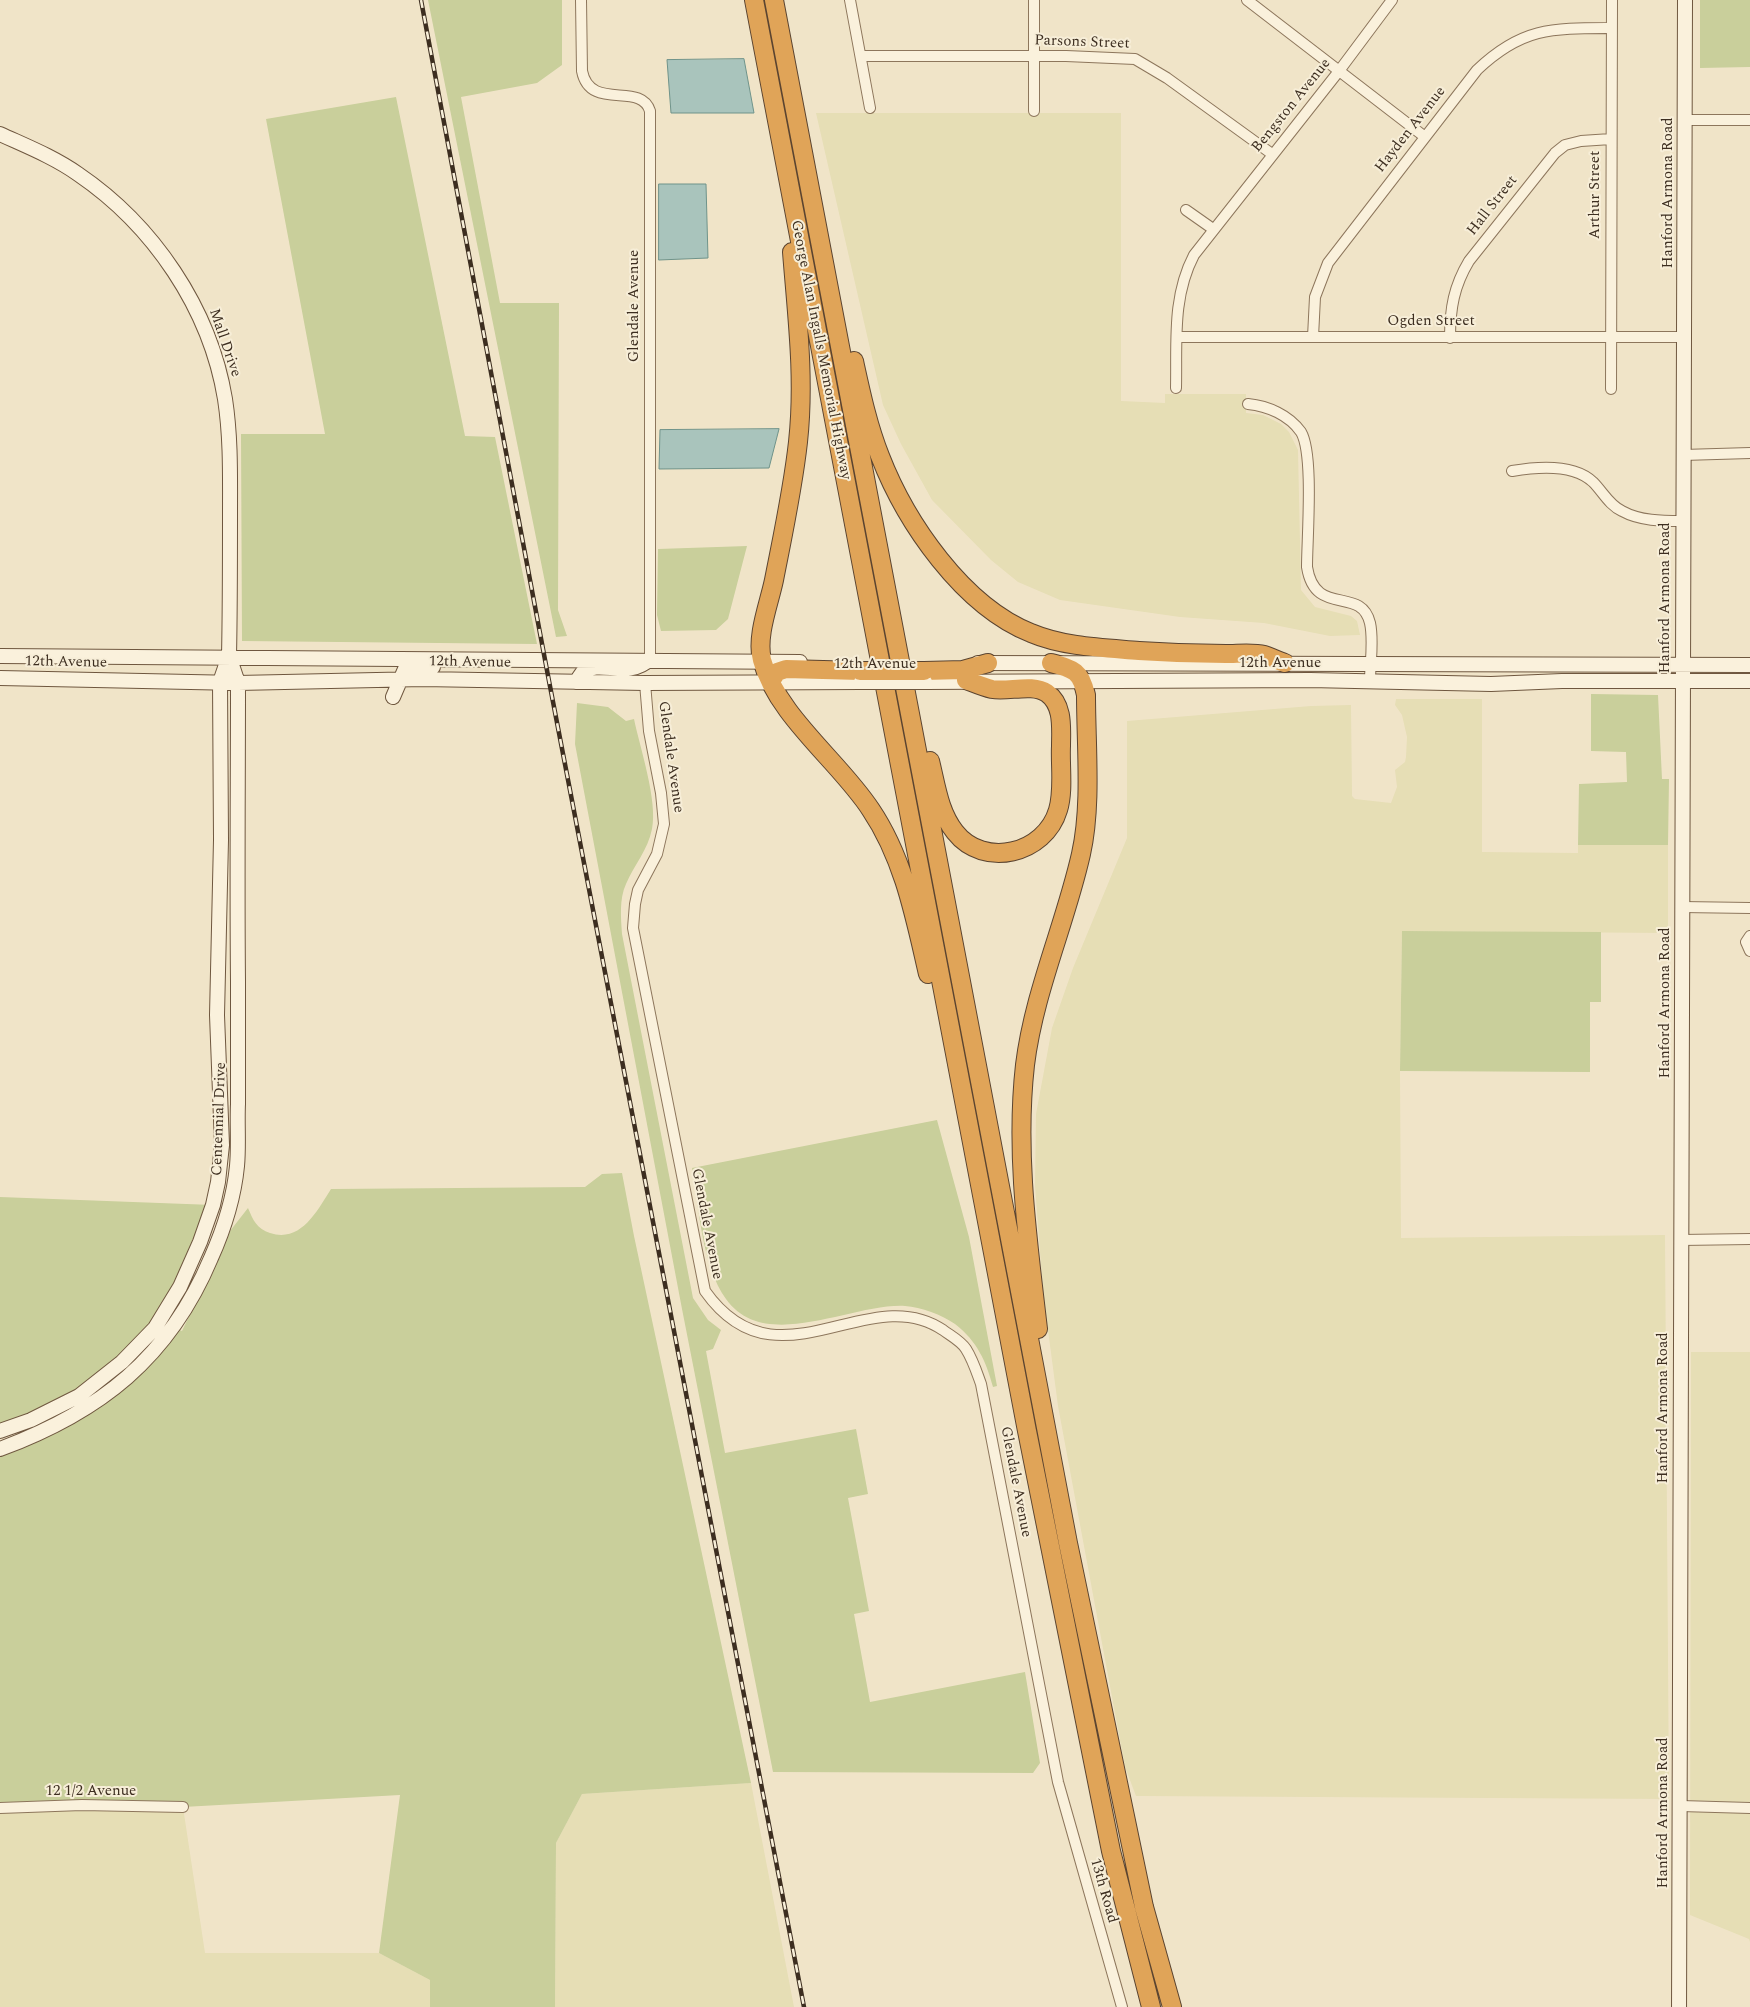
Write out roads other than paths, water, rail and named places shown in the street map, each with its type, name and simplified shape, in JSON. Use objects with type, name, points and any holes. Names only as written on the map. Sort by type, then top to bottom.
[{"type":"highway","name":"George Alan Ingalls Memorial Highway","points":[[754,0],[980,1186]]},
{"type":"highway","name":"George Alan Ingalls Memorial Highway","points":[[774,0],[897,649]]},
{"type":"highway","points":[[785,164],[802,394],[798,444],[787,515],[761,640],[762,660],[780,700],[871,809],[897,859],[912,910],[980,1186],[1111,1851],[1151,2007]]},
{"type":"highway","points":[[812,198],[879,455],[907,512],[945,564],[970,594],[1000,617],[1049,640],[1140,651],[1262,655],[1285,663]]},
{"type":"highway","points":[[897,649],[920,714],[936,787],[948,822],[960,838],[976,848],[1002,853],[1019,850],[1043,836],[1059,809],[1059,713],[1057,704],[1046,692],[1026,689],[992,689],[966,680]]},
{"type":"highway","points":[[897,649],[1046,1427],[1122,1810],[1149,1926],[1172,2007]]},
{"type":"highway","points":[[771,681],[777,672],[786,669],[924,672],[963,670],[988,662]]},
{"type":"highway","points":[[1046,1427],[1025,1207],[1021,1125],[1026,1063],[1038,1000],[1082,852],[1086,811],[1086,695],[1083,680],[1079,673],[1051,663]]},
{"type":"main road","name":"Hanford Armona Road","points":[[1679,2007],[1681,1806],[1682,455],[1685,0]]},
{"type":"main road","name":"Mall Drive","points":[[0,134],[59,163],[103,193],[135,223],[160,252],[185,288],[202,322],[221,380],[230,438],[229,656],[220,682]]},
{"type":"main road","name":"12th Avenue","points":[[0,656],[762,660],[860,672]]},
{"type":"main road","name":"Mall Drive","points":[[229,656],[238,682]]},
{"type":"main road","points":[[393,697],[399,679],[405,669],[486,667],[507,659]]},
{"type":"main road","points":[[576,682],[584,672],[593,668],[636,669],[650,659]]},
{"type":"main road","name":"12th Avenue","points":[[988,662],[1750,665]]},
{"type":"main road","name":"12th Avenue","points":[[924,672],[966,680],[1370,681],[1491,684],[1562,680],[1750,681]]},
{"type":"main road","name":"12th Avenue","points":[[0,678],[220,682],[399,679],[645,683],[771,681]]},
{"type":"main road","name":"Centennial Drive","points":[[0,1431],[44,1414],[79,1396],[122,1362],[155,1328],[180,1286],[200,1242],[213,1205],[218,1182],[222,1145],[218,1015],[221,840],[220,682]]},
{"type":"main road","name":"Centennial Drive","points":[[0,1449],[51,1429],[79,1413],[131,1374],[158,1346],[183,1314],[202,1281],[219,1240],[233,1189],[237,1164],[238,682]]},
{"type":"main road","points":[[0,1441],[22,1435],[44,1414]]},
{"type":"street","name":"Glendale Avenue","points":[[581,0],[582,72],[585,81],[598,92],[640,98],[648,105],[650,111],[650,659]]},
{"type":"street","points":[[850,0],[870,108]]},
{"type":"street","points":[[1034,0],[1034,111]]},
{"type":"street","points":[[1247,0],[1424,137]]},
{"type":"street","name":"Bengston Avenue","points":[[1176,388],[1179,293],[1184,276],[1194,255],[1339,71],[1392,0]]},
{"type":"street","name":"Arthur Street","points":[[1611,389],[1612,0]]},
{"type":"street","name":"Hayden Avenue","points":[[1313,337],[1315,298],[1328,263],[1477,70],[1504,48],[1524,37],[1543,31],[1560,28],[1612,28]]},
{"type":"street","name":"Parsons Street","points":[[861,56],[1034,56],[1135,59],[1167,78],[1272,154]]},
{"type":"street","points":[[1685,120],[1750,120]]},
{"type":"street","name":"Hall Street","points":[[1450,338],[1450,311],[1460,276],[1469,261],[1546,164],[1566,145],[1581,141],[1611,139]]},
{"type":"street","points":[[1186,210],[1213,229]]},
{"type":"street","name":"Ogden Street","points":[[1177,337],[1684,337]]},
{"type":"street","points":[[1248,404],[1275,411],[1294,424],[1301,433],[1308,461],[1307,567],[1309,580],[1315,590],[1326,597],[1349,601],[1359,606],[1366,614],[1370,623],[1370,681]]},
{"type":"street","points":[[1682,455],[1750,453]]},
{"type":"street","points":[[1512,471],[1528,468],[1574,472],[1592,481],[1613,506],[1623,512],[1650,520],[1682,521]]},
{"type":"street","name":"Glendale Avenue","points":[[645,683],[649,731],[661,793],[664,824],[657,854],[638,890],[633,928],[705,1291],[723,1312],[754,1332],[770,1335],[799,1335],[889,1316],[904,1317],[920,1320],[938,1327],[966,1348],[981,1384],[1058,1782]]},
{"type":"street","points":[[1682,907],[1750,908]]},
{"type":"street","points":[[1750,936],[1746,942],[1750,951]]},
{"type":"street","points":[[1681,1240],[1750,1239]]},
{"type":"street","name":"13th Road","points":[[1058,1782],[1122,2007]]},
{"type":"street","name":"12 1/2 Avenue","points":[[0,1808],[82,1805],[183,1807]]},
{"type":"street","points":[[1681,1806],[1750,1808]]},
{"type":"water","points":[[744,59],[754,113],[671,113],[667,60]]},
{"type":"water","points":[[659,184],[706,184],[708,258],[659,260]]},
{"type":"water","points":[[779,429],[769,468],[659,469],[660,430]]},
{"type":"railway","points":[[421,0],[549,681],[804,2007]]}]
